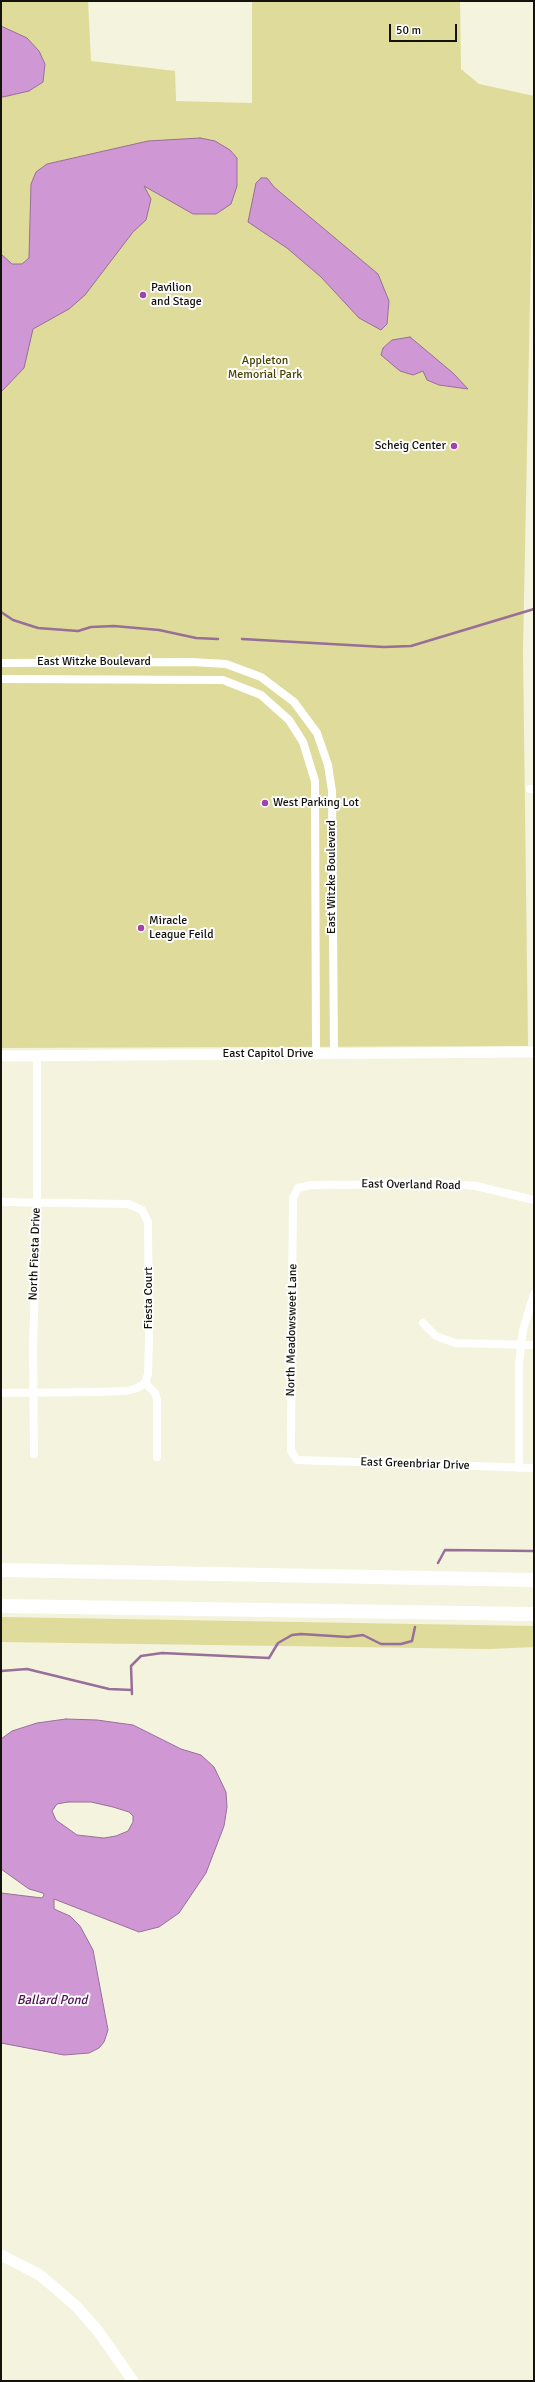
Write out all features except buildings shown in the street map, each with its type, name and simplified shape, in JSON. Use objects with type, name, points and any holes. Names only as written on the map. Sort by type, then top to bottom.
[{"type":"highway","points":[[1,1570],[534,1580]]},
{"type":"highway","points":[[1,1606],[534,1614]]},
{"type":"highway","points":[[1,1614],[41,1614],[71,1607]]},
{"type":"street","name":"East Witzke Boulevard","points":[[1,663],[192,662],[226,664],[261,677],[294,702],[317,733],[328,765],[332,791],[334,1054]]},
{"type":"street","name":"East Witzke Boulevard","points":[[1,679],[212,679],[236,684],[261,695],[289,720],[303,742],[315,781],[316,1054]]},
{"type":"street","name":"East Capitol Drive","points":[[1,1056],[534,1052]]},
{"type":"street","name":"North Fiesta Drive","points":[[34,1454],[33,1392],[37,1055]]},
{"type":"street","name":"East Overland Road","points":[[293,1198],[298,1188],[311,1185],[452,1184],[476,1186],[534,1200]]},
{"type":"street","name":"North Meadowsweet Lane","points":[[293,1198],[291,1439],[292,1451],[297,1460]]},
{"type":"street","name":"Fiesta Court","points":[[1,1202],[128,1204],[142,1210],[146,1216],[149,1233],[149,1341],[148,1374],[145,1383]]},
{"type":"street","points":[[520,1468],[518,1402],[521,1344],[534,1294]]},
{"type":"street","points":[[423,1323],[436,1336],[445,1341],[470,1344],[534,1344]]},
{"type":"street","points":[[1,1393],[126,1391],[137,1388],[145,1383],[155,1393],[157,1457]]},
{"type":"street","name":"East Greenbriar Drive","points":[[297,1460],[534,1468]]},
{"type":"street","points":[[1,2255],[40,2275],[76,2306],[98,2331],[133,2381]]},
{"type":"green space","name":"Appleton Memorial Park","points":[[1,1],[88,1],[91,61],[175,71],[176,101],[252,103],[252,1],[460,1],[461,69],[479,84],[534,96],[523,650],[528,1046],[1,1048]]},
{"type":"green space","points":[[1,1617],[534,1626],[534,1647],[490,1649],[1,1642]]},
{"type":"water","points":[[1,26],[27,38],[39,51],[45,64],[43,82],[29,91],[3,97],[1,96]]},
{"type":"water","points":[[200,138],[215,141],[230,150],[237,158],[237,186],[231,204],[216,214],[193,214],[144,186],[151,199],[146,220],[133,232],[85,295],[69,309],[33,329],[24,368],[1,392],[1,254],[12,264],[22,264],[29,258],[31,184],[36,172],[47,164],[148,141]]},
{"type":"water","points":[[261,178],[267,178],[274,187],[378,274],[389,301],[387,324],[381,330],[359,318],[321,277],[287,248],[248,222],[256,183]]},
{"type":"water","points":[[410,337],[453,373],[468,389],[439,385],[427,380],[423,371],[413,375],[400,371],[381,355],[383,348],[392,340]]},
{"type":"water","name":"Ballard Pond","points":[[66,1719],[97,1720],[133,1725],[181,1749],[201,1755],[214,1767],[226,1792],[227,1807],[224,1826],[206,1873],[179,1913],[159,1927],[139,1932],[54,1899],[54,1909],[70,1916],[80,1926],[93,1950],[108,2030],[104,2042],[99,2048],[89,2053],[64,2055],[1,2043],[1,1893],[42,1898],[44,1895],[43,1893],[29,1889],[1,1869],[1,1739],[12,1731],[37,1723]],"holes":[[[68,1802],[91,1802],[129,1812],[133,1816],[133,1822],[128,1831],[116,1836],[104,1838],[77,1835],[56,1820],[52,1811],[57,1804]]]},
{"type":"waterway","points":[[242,639],[384,647],[411,646],[534,609]]},
{"type":"waterway","points":[[1,612],[13,620],[38,628],[78,631],[91,627],[114,626],[159,630],[196,638],[218,639]]},
{"type":"waterway","points":[[438,1563],[445,1550],[534,1551]]},
{"type":"waterway","points":[[132,1694],[131,1666],[141,1656],[162,1653],[269,1658],[278,1643],[292,1635],[301,1634],[348,1637],[363,1635],[381,1644],[401,1644],[412,1641],[415,1627]]},
{"type":"waterway","points":[[1,1671],[27,1669],[109,1689],[132,1690]]},
{"type":"place","name":"Pavilion and Stage","points":[[143,295]]},
{"type":"place","name":"Scheig Center","points":[[454,446]]},
{"type":"place","name":"West Parking Lot","points":[[265,803]]},
{"type":"place","name":"Miracle League Feild","points":[[141,928]]}]
